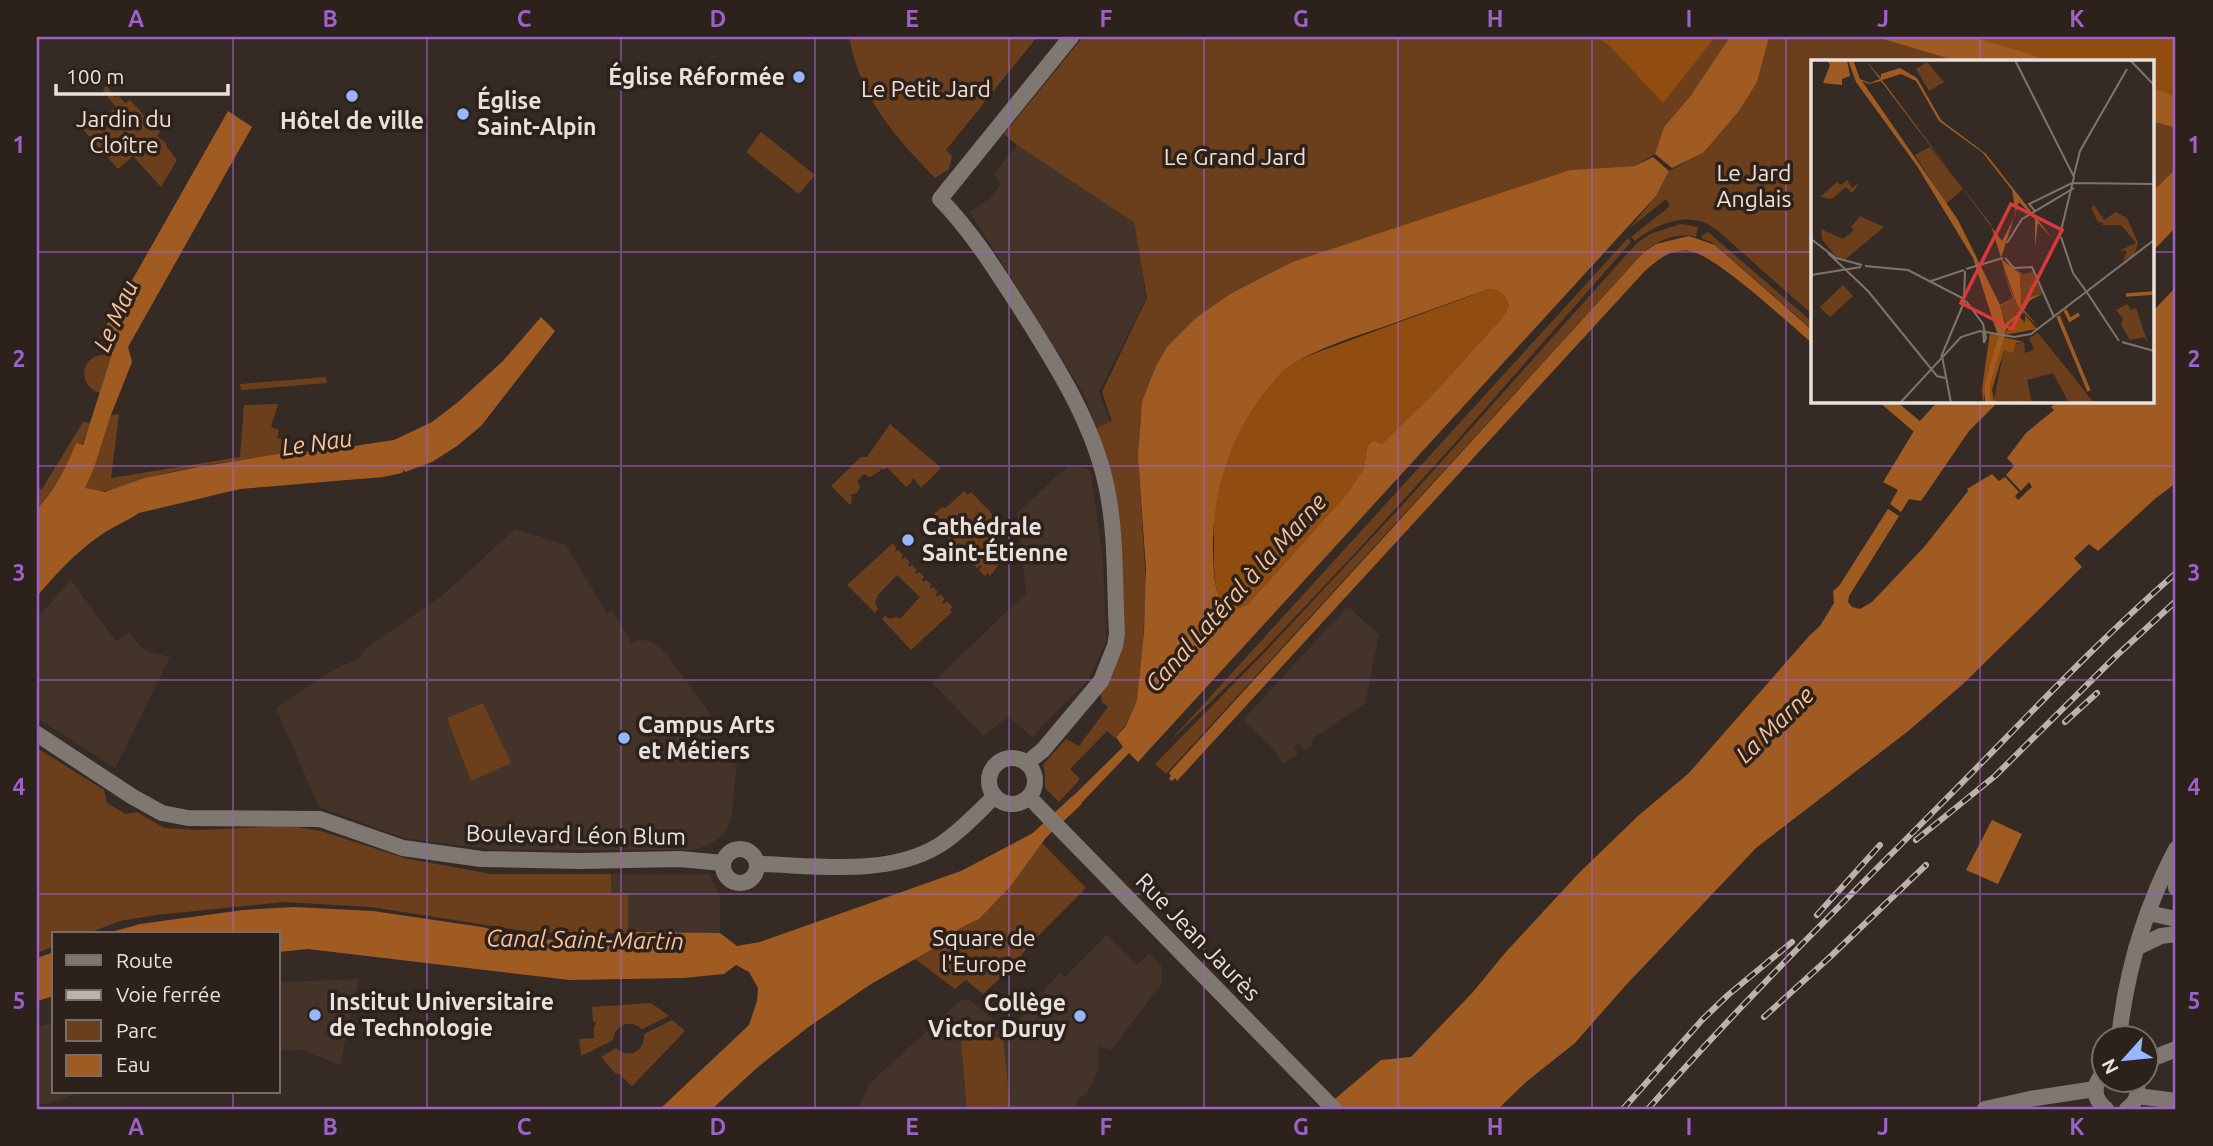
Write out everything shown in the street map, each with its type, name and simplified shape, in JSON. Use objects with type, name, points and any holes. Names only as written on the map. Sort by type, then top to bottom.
[{"type":"main road","points":[[1027,763],[1043,750],[1092,694],[1101,681],[1115,646],[1117,634],[1109,503],[1104,476],[1077,402],[980,246],[940,199],[1071,37]]},
{"type":"main road","name":"Boulevard Léon Blum","points":[[37,734],[132,797],[162,813],[187,818],[320,819],[402,848],[481,859],[680,859],[723,863]]},
{"type":"main road","points":[[1015,758],[1027,763],[1032,768],[1035,781],[1033,801],[1008,804],[995,796],[989,783],[997,764],[1015,758]]},
{"type":"main road","points":[[757,864],[871,867],[914,856],[950,837],[995,796]]},
{"type":"main road","name":"Rue Jean Jaurès","points":[[1033,801],[1334,1109]]},
{"type":"main road","points":[[740,849],[753,855],[757,864],[750,880],[739,883],[728,879],[722,869],[723,863],[731,851],[740,849]]},
{"type":"main road","points":[[2175,852],[2176,888]]},
{"type":"main road","points":[[2121,1024],[2136,948],[2175,852]]},
{"type":"main road","points":[[2148,913],[2176,919]]},
{"type":"main road","points":[[2136,948],[2161,936],[2176,934]]},
{"type":"main road","points":[[1985,1109],[2090,1090]]},
{"type":"main road","points":[[2096,1094],[2099,1103],[2106,1109]]},
{"type":"main road","points":[[2132,1103],[2176,1101]]},
{"type":"shaded area","points":[[1597,37],[1715,37],[1663,103],[1610,46]]},
{"type":"shaded area","points":[[1961,37],[2176,37],[2176,102],[2154,96],[2154,60],[2037,60]]},
{"type":"shaded area","points":[[1017,145],[1135,221],[1146,299],[1099,391],[1110,422],[1096,428],[1085,396],[970,212],[990,198],[1000,185],[994,174]]},
{"type":"shaded area","points":[[1489,289],[1502,294],[1508,302],[1509,306],[1501,319],[1434,393],[1382,444],[1373,440],[1367,447],[1364,468],[1346,495],[1248,604],[1236,609],[1227,607],[1221,600],[1215,577],[1215,505],[1219,485],[1236,438],[1250,411],[1270,384],[1294,363],[1313,354]]},
{"type":"shaded area","points":[[1069,465],[1090,470],[1091,474],[1103,560],[1106,640],[1089,679],[1032,737],[1008,716],[984,736],[932,683],[1026,593],[1017,513]]},
{"type":"shaded area","points":[[515,529],[566,545],[607,613],[613,611],[632,644],[634,641],[643,640],[652,642],[663,650],[662,653],[665,652],[718,724],[719,752],[728,762],[737,764],[731,820],[725,833],[709,845],[692,850],[497,850],[404,838],[319,807],[276,708],[333,670],[361,657],[361,653],[376,641],[442,596]]},
{"type":"shaded area","points":[[71,580],[116,641],[129,632],[144,650],[170,657],[115,768],[37,718],[37,618]]},
{"type":"shaded area","points":[[1348,606],[1379,635],[1365,704],[1313,738],[1312,745],[1304,750],[1299,743],[1293,747],[1298,754],[1283,764],[1274,750],[1243,720]]},
{"type":"shaded area","points":[[611,874],[709,874],[720,896],[720,933],[628,932],[628,893],[611,893]]},
{"type":"shaded area","name":"Collège Victor Duruy","points":[[1107,935],[1137,965],[1149,954],[1162,967],[1162,984],[1111,1050],[1098,1046],[1099,1068],[1087,1094],[1081,1096],[1077,1102],[1077,1109],[858,1108],[869,1084],[961,1000],[968,999],[1009,1032],[1060,972],[1065,977]]},
{"type":"shaded area","name":"Institut Universitaire de Technologie","points":[[359,979],[340,1065],[302,1050],[280,1050],[280,982]]},
{"type":"shaded area","points":[[52,1022],[52,1094],[76,1094],[47,1104],[38,1104],[37,1028]]},
{"type":"green space","name":"Le Petit Jard","points":[[849,37],[1037,37],[946,150],[952,156],[949,169],[935,178],[892,130],[870,97],[854,59]]},
{"type":"green space","name":"Le Grand Jard","points":[[1083,37],[1731,37],[1693,92],[1664,127],[1655,154],[1635,166],[1570,170],[1292,262],[1230,294],[1197,317],[1140,420],[1139,473],[1146,585],[1137,701],[1126,725],[1115,738],[1107,731],[1070,769],[1080,779],[1059,802],[1045,788],[1043,765],[1066,739],[1079,746],[1108,707],[1102,702],[1099,685],[1117,635],[1101,443],[1096,428],[1112,421],[1102,392],[1147,298],[1134,222],[1004,134]]},
{"type":"green space","name":"Le Jard Anglais","points":[[1769,37],[1934,37],[2007,60],[1811,60],[1811,313],[1706,223],[1692,220],[1674,221],[1649,231],[1635,241],[1631,237],[1670,206],[1666,199],[1630,228],[1656,196],[1669,171],[1703,153],[1757,81]]},
{"type":"green space","name":"Jardin du Cloître","points":[[106,85],[115,97],[119,96],[125,103],[130,100],[142,116],[144,114],[154,129],[160,132],[157,136],[167,144],[177,160],[161,187],[133,156],[118,169],[82,128],[96,117],[100,121],[116,107],[103,91]]},
{"type":"green space","points":[[2154,108],[2176,115],[2176,181],[2154,203]]},
{"type":"green space","points":[[761,132],[815,175],[799,194],[746,152]]},
{"type":"green space","points":[[1681,224],[1698,227],[1696,237],[1668,238],[1644,252],[1166,774],[1155,764],[1266,651],[1408,499],[1637,243],[1650,234]]},
{"type":"green space","points":[[1708,232],[1811,321],[1811,328],[1713,243],[1701,238]]},
{"type":"green space","points":[[1628,238],[1631,242],[1358,550],[1259,655],[1169,742]]},
{"type":"green space","points":[[112,354],[100,393],[91,388],[85,380],[86,365],[92,358]]},
{"type":"green space","points":[[326,377],[327,383],[241,390],[240,384]]},
{"type":"green space","points":[[278,404],[271,427],[279,430],[277,438],[285,440],[283,447],[287,454],[178,471],[106,491],[84,488],[94,468],[111,415],[119,414],[111,478],[240,457],[244,405]]},
{"type":"green space","points":[[83,422],[90,423],[82,445],[76,443],[60,478],[37,509],[37,489],[42,489]]},
{"type":"green space","points":[[890,424],[941,468],[921,488],[914,479],[911,479],[912,482],[906,487],[888,468],[880,468],[880,471],[870,477],[864,474],[857,481],[860,487],[857,493],[850,495],[852,497],[849,504],[831,486],[861,457],[867,457]]},
{"type":"green space","points":[[964,491],[968,495],[971,492],[996,521],[1000,563],[990,576],[988,573],[985,576],[979,570],[981,565],[977,568],[972,563],[975,559],[973,557],[970,561],[964,555],[966,550],[962,553],[957,548],[961,544],[956,546],[951,541],[954,538],[952,536],[949,540],[943,534],[947,531],[942,532],[937,527],[938,523],[935,525],[929,519],[931,517],[934,520],[933,515],[942,507],[946,508]]},
{"type":"green space","points":[[893,543],[895,552],[898,550],[903,555],[901,558],[905,557],[910,562],[909,567],[912,565],[917,570],[916,574],[919,572],[924,577],[923,582],[926,580],[931,584],[930,589],[933,587],[938,592],[935,595],[937,597],[940,594],[945,599],[942,602],[944,604],[947,601],[953,607],[950,610],[952,612],[911,650],[882,619],[885,616],[900,619],[920,597],[897,575],[877,596],[875,602],[878,609],[875,613],[847,585]]},
{"type":"green space","points":[[483,703],[511,763],[471,781],[447,718]]},
{"type":"green space","points":[[37,748],[104,790],[107,803],[126,814],[137,812],[164,828],[198,830],[291,826],[321,831],[404,858],[491,874],[611,874],[611,893],[628,893],[628,934],[531,932],[371,907],[284,902],[156,915],[120,921],[91,932],[52,932],[52,947],[37,953]]},
{"type":"green space","name":"Square de l'Europe","points":[[1042,843],[1086,888],[983,994],[966,980],[955,989],[915,959],[938,946],[962,927],[979,919],[1010,887]]},
{"type":"green space","points":[[651,1003],[669,1016],[642,1029],[633,1024],[624,1025],[617,1030],[613,1040],[581,1056],[579,1039],[594,1038],[596,1023],[593,1021],[592,1007]]},
{"type":"green space","points":[[672,1020],[685,1031],[632,1086],[616,1074],[601,1057],[616,1048],[626,1053],[636,1052],[642,1045],[644,1034]]},
{"type":"green space","points":[[1003,1037],[1010,1106],[967,1109],[961,1041]]},
{"type":"water","points":[[1730,37],[1769,37],[1757,82],[1738,112],[1703,153],[1672,168],[1655,154],[1664,127],[1691,95]]},
{"type":"water","points":[[1877,37],[1972,37],[2049,60],[1954,60]]},
{"type":"water","points":[[2154,90],[2176,96],[2176,128],[2154,122]]},
{"type":"water","name":"Le Mau","points":[[228,111],[252,127],[128,347],[132,362],[85,488],[105,492],[145,478],[198,467],[291,452],[321,451],[394,440],[432,422],[458,402],[503,361],[541,317],[555,331],[481,426],[432,462],[383,477],[240,489],[139,513],[84,548],[37,596],[37,509],[60,478],[76,443],[83,445],[112,354],[112,347],[100,337]]},
{"type":"water","points":[[1653,157],[1669,171],[1656,196],[1138,762],[1129,753],[1070,815],[1062,807],[1123,747],[1116,737],[1126,726],[1137,700],[1144,632],[1146,569],[1138,456],[1142,402],[1156,366],[1167,347],[1197,317],[1230,294],[1292,262],[1570,170],[1635,166]],"holes":[[[1489,289],[1500,292],[1509,306],[1501,319],[1434,393],[1382,444],[1373,440],[1367,447],[1364,468],[1346,495],[1248,604],[1232,608],[1222,602],[1214,574],[1217,502],[1229,456],[1238,434],[1264,393],[1282,373],[1305,357]]]},
{"type":"water","points":[[2176,169],[2176,227],[2154,250],[2154,190]]},
{"type":"water","points":[[1689,236],[1715,245],[1811,329],[1811,342],[1734,277],[1702,256],[1690,251],[1676,251],[1658,260],[1643,273],[1177,781],[1175,778],[1172,781],[1169,779],[1169,773],[1644,252],[1656,244]]},
{"type":"water","name":"La Marne","points":[[2176,287],[2176,483],[2098,551],[2089,544],[2074,558],[2082,567],[1962,685],[1907,732],[1756,848],[1575,1043],[1526,1082],[1498,1109],[1323,1109],[1381,1060],[1411,1057],[1578,874],[1638,816],[1689,773],[1820,626],[1834,603],[1833,591],[1839,586],[1888,509],[1899,516],[1849,596],[1848,602],[1852,607],[1860,609],[1872,602],[1925,546],[1967,489],[1992,474],[1999,481],[2005,477],[2019,492],[2015,496],[2018,500],[2032,487],[2029,482],[2021,491],[2006,475],[2014,466],[2007,458],[2026,433],[2054,410],[2051,407],[2057,402],[2154,402],[2154,310]]},
{"type":"water","points":[[1937,402],[1998,402],[1969,431],[1921,501],[1909,499],[1901,512],[1890,504],[1898,490],[1883,482],[1920,421]]},
{"type":"water","points":[[1992,820],[2022,834],[1998,884],[1966,870]]},
{"type":"water","points":[[1037,831],[1045,839],[1010,887],[979,919],[871,984],[807,1028],[758,1067],[712,1109],[660,1109],[749,1025],[757,1001],[758,988],[749,972],[736,965],[724,974],[683,978],[570,980],[308,949],[280,952],[280,932],[111,932],[140,924],[243,910],[294,907],[373,911],[482,927],[531,939],[627,942],[628,932],[720,933],[737,946],[760,942],[961,871]]},
{"type":"water","points":[[52,953],[52,997],[37,1001],[37,958]]},
{"type":"waterway","points":[[1888,402],[1927,435]]},
{"type":"waterway","name":"Canal Latéral à la Marne","points":[[1028,846],[1076,801]]},
{"type":"railway","points":[[1648,1109],[1718,1031],[1827,918],[2085,658],[2176,573]]},
{"type":"railway","points":[[1916,840],[1995,776],[2115,657],[2176,601]]},
{"type":"railway","points":[[2065,722],[2097,693]]},
{"type":"railway","points":[[1817,915],[1880,845]]},
{"type":"railway","points":[[1764,1017],[1926,865]]},
{"type":"railway","points":[[1623,1109],[1702,1020],[1792,942]]},
{"type":"place","name":"Église Réformée","points":[[799,77]]},
{"type":"place","name":"Hôtel de ville","points":[[352,96]]},
{"type":"place","name":"Église Saint-Alpin","points":[[463,114]]},
{"type":"place","name":"Cathédrale Saint-Étienne","points":[[908,540]]},
{"type":"place","name":"Campus Arts et Métiers","points":[[624,738]]},
{"type":"place","name":"Institut Universitaire de Technologie","points":[[315,1015]]},
{"type":"place","name":"Collège Victor Duruy","points":[[1080,1016]]},
{"type":"water label","name":"Le Nau","points":[[317,443]]},
{"type":"water label","name":"Canal Saint-Martin","points":[[585,940]]}]
